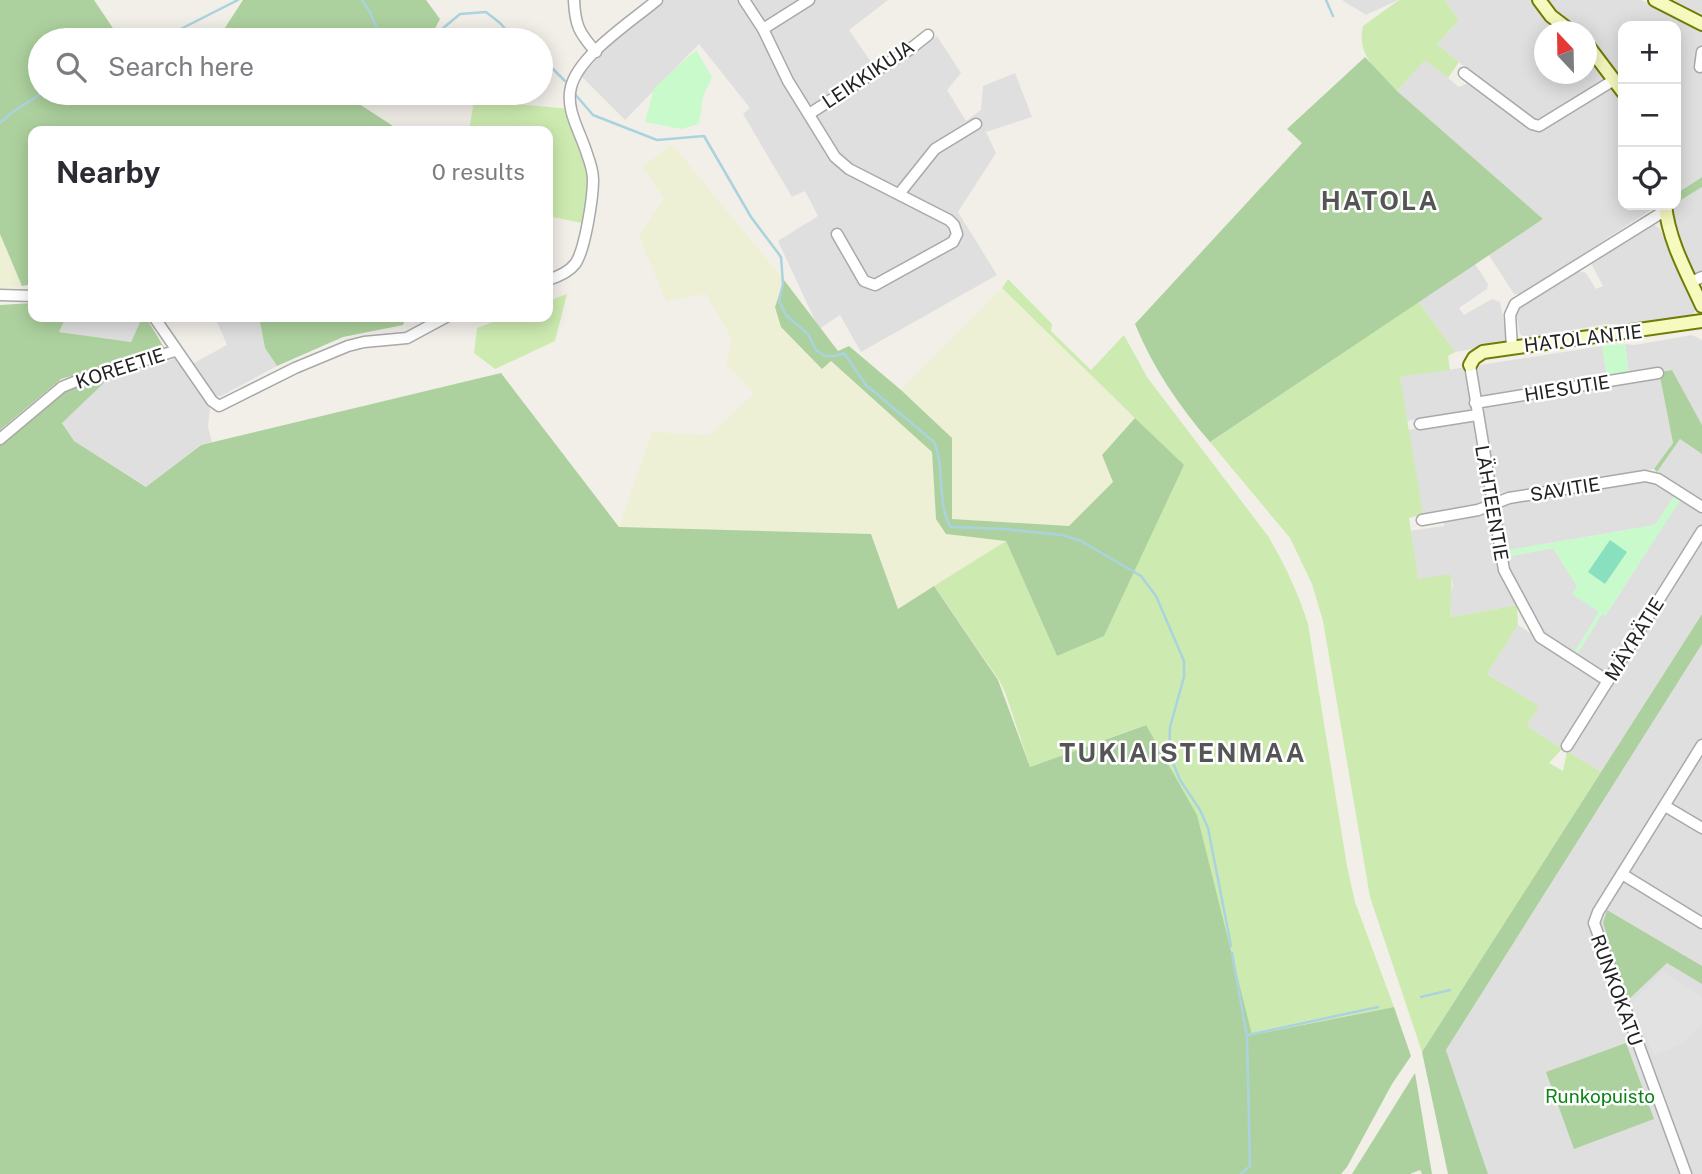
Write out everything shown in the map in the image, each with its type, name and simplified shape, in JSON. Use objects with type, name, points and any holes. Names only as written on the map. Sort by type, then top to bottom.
[{"type":"street","points":[[574,0],[574,15],[579,33],[596,52]]},
{"type":"street","points":[[553,278],[575,264],[583,242],[593,179],[588,155],[569,99],[574,78],[596,52],[657,0]]},
{"type":"street","points":[[744,0],[763,29],[788,81],[835,157],[844,166],[952,222],[957,234],[955,240],[875,285],[862,279],[837,234]]},
{"type":"street","points":[[763,29],[810,0]]},
{"type":"street","points":[[1539,0],[1558,21]]},
{"type":"street","points":[[1655,0],[1702,24]]},
{"type":"street","name":"LEIKKIKUJA","points":[[809,114],[928,35]]},
{"type":"street","points":[[1700,66],[1702,52]]},
{"type":"street","points":[[1597,57],[1618,85]]},
{"type":"street","points":[[1464,73],[1532,124],[1539,126],[1614,80]]},
{"type":"street","points":[[899,194],[935,149],[976,124]]},
{"type":"street","points":[[1512,347],[1510,315],[1515,304],[1660,210]]},
{"type":"street","points":[[1666,210],[1671,238],[1696,279],[1702,306]]},
{"type":"street","points":[[0,295],[28,296]]},
{"type":"street","name":"HATOLANTIE","points":[[1470,365],[1479,354],[1512,347],[1702,321]]},
{"type":"street","points":[[157,322],[175,351],[212,401],[219,406],[295,368],[348,346],[407,338],[437,322]]},
{"type":"street","name":"KOREETIE","points":[[0,439],[62,387],[175,351]]},
{"type":"street","name":"LÄHTEENTIE","points":[[1470,365],[1503,566],[1535,630],[1548,642],[1608,681]]},
{"type":"street","name":"HIESUTIE","points":[[1475,403],[1658,373]]},
{"type":"street","points":[[1420,424],[1477,415]]},
{"type":"street","name":"SAVITIE","points":[[1422,520],[1478,510],[1509,498],[1645,476],[1658,479],[1702,507]]},
{"type":"street","name":"MÄYRÄTIE","points":[[1567,746],[1702,531]]},
{"type":"street","name":"RUNKOKATU","points":[[1686,1174],[1594,930],[1594,923],[1597,914],[1702,745]]},
{"type":"street","points":[[1665,806],[1702,828]]},
{"type":"street","points":[[1622,874],[1702,923]]},
{"type":"shaded area","points":[[664,0],[888,0],[849,30],[880,75],[937,36],[961,73],[947,90],[966,121],[981,110],[983,86],[1015,73],[1032,117],[986,132],[996,153],[958,212],[997,275],[861,352],[840,315],[819,329],[778,241],[818,216],[805,191],[792,197],[743,114],[750,108],[699,44],[625,120],[581,76],[611,44]]},
{"type":"shaded area","points":[[1342,0],[1398,0],[1366,15]]},
{"type":"shaded area","points":[[1445,0],[1641,0],[1702,29],[1702,177],[1681,191],[1681,21],[1618,21],[1618,210],[1650,210],[1522,294],[1514,294],[1489,255],[1543,219],[1397,91],[1425,59],[1459,87],[1478,78],[1437,44],[1459,20]]},
{"type":"shaded area","points":[[1674,0],[1702,0],[1702,14],[1695,11]]},
{"type":"shaded area","points":[[1702,187],[1702,271],[1695,274],[1689,269],[1676,238],[1670,210],[1681,210],[1681,200]]},
{"type":"shaded area","points":[[1650,222],[1660,229],[1696,310],[1690,317],[1633,325],[1606,324],[1526,338],[1520,334],[1516,312],[1521,306],[1575,270],[1586,273],[1596,289],[1603,286],[1592,265],[1593,258]]},
{"type":"shaded area","points":[[1475,264],[1488,284],[1487,289],[1459,308],[1464,315],[1492,299],[1500,302],[1507,338],[1502,344],[1455,352],[1418,301]]},
{"type":"shaded area","points":[[64,322],[140,322],[131,342],[59,332]]},
{"type":"shaded area","points":[[217,322],[260,322],[265,348],[277,366],[221,396],[216,396],[211,393],[192,364],[227,345]]},
{"type":"shaded area","points":[[1692,335],[1702,340],[1702,425],[1672,370],[1629,375],[1625,344],[1635,345]]},
{"type":"shaded area","points":[[1602,346],[1607,378],[1484,397],[1480,394],[1476,370],[1480,365]]},
{"type":"shaded area","points":[[177,358],[210,407],[208,427],[212,442],[200,445],[147,487],[73,441],[62,422],[108,379]]},
{"type":"shaded area","points":[[1467,367],[1473,405],[1468,411],[1406,421],[1400,377]]},
{"type":"shaded area","points":[[1660,377],[1673,443],[1654,469],[1502,494],[1496,490],[1482,412],[1488,405]]},
{"type":"shaded area","points":[[1468,419],[1475,424],[1488,494],[1485,504],[1423,514],[1407,430]]},
{"type":"shaded area","points":[[1680,439],[1702,454],[1702,614],[1601,772],[1567,751],[1613,680],[1577,654],[1602,614],[1606,615],[1685,491],[1657,472]]},
{"type":"shaded area","points":[[1650,479],[1675,495],[1655,525],[1504,551],[1497,510],[1501,505]]},
{"type":"shaded area","points":[[1486,513],[1499,574],[1517,605],[1451,617],[1453,585],[1450,575],[1418,580],[1409,531],[1444,526],[1444,520]]},
{"type":"shaded area","points":[[1553,548],[1577,586],[1599,612],[1574,653],[1545,633],[1508,569],[1505,557]]},
{"type":"shaded area","points":[[1518,625],[1602,681],[1603,685],[1562,749],[1527,726],[1538,706],[1486,673]]},
{"type":"shaded area","points":[[1702,644],[1702,1174],[1488,1174],[1446,1050]]},
{"type":"shaded area","points":[[1663,972],[1702,997],[1702,1024],[1680,1045],[1654,1055],[1631,1003]]},
{"type":"green space","points":[[0,0],[94,0],[113,28],[28,28],[28,105],[361,105],[393,126],[28,126],[28,285],[22,286],[0,234]]},
{"type":"green space","points":[[243,0],[426,0],[440,19],[435,28],[225,28]]},
{"type":"green space","points":[[1399,0],[1445,0],[1459,20],[1437,44],[1459,62],[1448,78],[1425,60],[1397,91],[1370,62],[1363,46],[1363,26]]},
{"type":"green space","points":[[696,50],[712,77],[703,97],[699,124],[681,129],[645,122],[654,88]]},
{"type":"green space","points":[[1365,57],[1397,91],[1543,219],[1210,442],[1168,386],[1135,324],[1302,143],[1287,129]]},
{"type":"green space","points":[[473,105],[528,105],[571,109],[593,179],[587,224],[553,217],[553,126],[470,126]]},
{"type":"green space","points":[[672,144],[784,280],[775,307],[823,368],[830,361],[932,452],[936,519],[1006,541],[898,610],[619,527],[652,432],[709,435],[754,394],[726,363],[732,339],[706,294],[666,302],[639,236],[664,198],[642,167]]},
{"type":"green space","points":[[1702,177],[1702,187],[1681,200],[1681,191]]},
{"type":"green space","points":[[0,234],[22,286],[0,288]]},
{"type":"green space","points":[[1008,279],[1052,324],[1051,331],[1091,370],[1124,335],[1147,377],[1268,536],[1280,557],[1308,624],[1355,902],[1394,1007],[1252,1035],[1145,725],[1030,767],[999,680],[934,586],[1006,541],[1057,656],[1183,465],[1002,288]]},
{"type":"green space","points":[[784,280],[838,351],[849,346],[952,438],[952,519],[1069,526],[1113,482],[1102,455],[1135,418],[1184,465],[1104,636],[1057,656],[1006,541],[946,534],[936,519],[932,452],[831,361],[822,369],[781,327],[775,307]]},
{"type":"green space","points":[[1002,288],[1135,418],[1102,455],[1113,482],[1069,526],[952,519],[952,438],[901,390]]},
{"type":"green space","points":[[567,294],[555,341],[495,369],[474,353],[477,328],[493,322],[553,322],[553,299]]},
{"type":"green space","points":[[1418,301],[1455,352],[1448,356],[1450,370],[1400,377],[1423,514],[1409,518],[1418,579],[1450,574],[1451,617],[1517,605],[1518,625],[1487,674],[1539,706],[1527,726],[1562,749],[1549,763],[1563,771],[1567,751],[1601,772],[1422,1052],[1370,897],[1323,621],[1312,584],[1290,538],[1210,442]]},
{"type":"green space","points":[[28,303],[28,322],[64,322],[59,332],[131,342],[140,322],[149,322],[165,349],[61,379],[0,430],[0,305]]},
{"type":"green space","points":[[260,322],[404,322],[403,325],[343,337],[277,366],[265,348]]},
{"type":"green space","points":[[1625,344],[1629,375],[1607,378],[1602,346]]},
{"type":"green space","points":[[1672,370],[1702,425],[1702,454],[1680,439],[1657,472],[1654,469],[1673,443],[1659,372]]},
{"type":"green space","points":[[501,373],[619,527],[871,534],[898,609],[934,586],[998,680],[1030,767],[1146,725],[1197,815],[1252,1035],[1394,1007],[1411,1056],[1341,1174],[0,1174],[0,444],[66,390],[108,379],[62,423],[74,441],[146,487],[201,445]]},
{"type":"green space","points":[[1675,495],[1681,499],[1605,616],[1602,614],[1577,654],[1574,653],[1599,612],[1572,594],[1577,586],[1553,548],[1505,557],[1504,551],[1655,525]]},
{"type":"green space","points":[[1610,540],[1627,552],[1605,584],[1588,572]]},
{"type":"green space","points":[[1702,614],[1702,644],[1446,1050],[1488,1174],[1448,1174],[1422,1052]]},
{"type":"green space","points":[[1607,910],[1702,966],[1702,984],[1667,963],[1627,1001],[1603,923]]},
{"type":"green space","name":"Runkopuisto","points":[[1626,1043],[1654,1119],[1574,1149],[1546,1072]]},
{"type":"green space","points":[[1415,1073],[1432,1174],[1422,1174],[1420,1170],[1410,1174],[1352,1174]]},
{"type":"waterway","points":[[183,28],[238,0]]},
{"type":"waterway","points":[[362,0],[377,28]]},
{"type":"waterway","points":[[1326,0],[1333,16]]},
{"type":"waterway","points":[[443,28],[460,14],[486,12],[504,28]]},
{"type":"waterway","points":[[553,69],[565,81]]},
{"type":"waterway","points":[[574,93],[593,115],[657,140],[704,136],[751,217],[781,257],[783,284],[779,301],[786,315],[808,334],[816,350],[825,356],[844,353],[866,385],[934,442],[944,509],[951,527],[1062,535],[1081,541],[1141,576],[1156,596],[1184,661],[1184,677],[1170,727],[1169,753],[1180,780],[1200,810],[1208,828],[1231,946]]},
{"type":"waterway","points":[[0,123],[28,102]]},
{"type":"waterway","points":[[1232,953],[1247,1037],[1250,1166],[1241,1174]]},
{"type":"waterway","points":[[1421,997],[1450,990]]},
{"type":"waterway","points":[[1248,1035],[1378,1007]]},
{"type":"district","name":"HATOLA","points":[[1380,200]]},
{"type":"district","name":"TUKIAISTENMAA","points":[[1183,752]]}]
